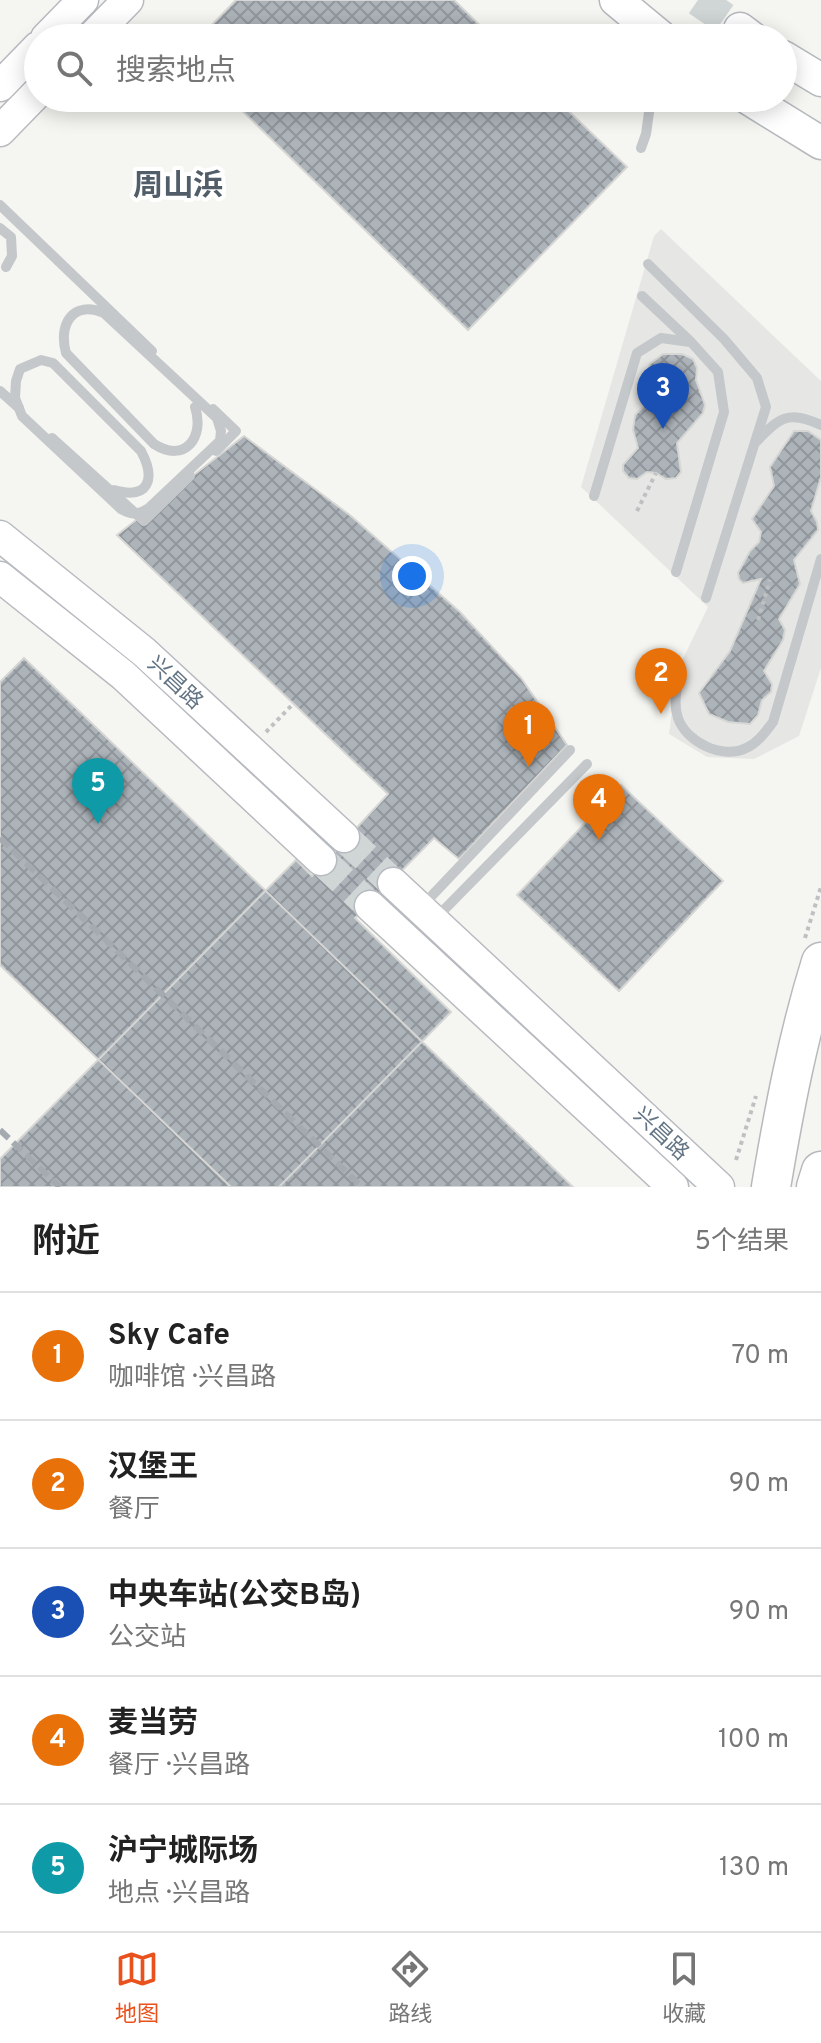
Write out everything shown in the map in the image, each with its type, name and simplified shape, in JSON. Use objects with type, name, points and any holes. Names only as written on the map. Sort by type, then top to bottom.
[{"type":"highway","points":[[772,1187],[787,1089],[821,962]]},
{"type":"highway","points":[[772,1187],[821,1043]]},
{"type":"highway","points":[[816,1187],[821,1171]]},
{"type":"main road","points":[[60,24],[83,0]]},
{"type":"main road","points":[[105,24],[128,0]]},
{"type":"main road","points":[[616,0],[641,24]]},
{"type":"main road","points":[[0,86],[24,61]]},
{"type":"main road","points":[[797,65],[821,80]]},
{"type":"main road","points":[[0,131],[24,106]]},
{"type":"main road","points":[[771,112],[821,143]]},
{"type":"main road","name":"兴昌路","points":[[0,536],[144,652],[344,837]]},
{"type":"main road","name":"兴昌路","points":[[0,577],[123,675],[321,860]]},
{"type":"main road","name":"兴昌路","points":[[393,883],[711,1179]]},
{"type":"main road","name":"兴昌路","points":[[370,906],[673,1187]]},
{"type":"lane","points":[[641,148],[649,112]]},
{"type":"lane","points":[[0,205],[236,431],[144,521],[0,391]]},
{"type":"lane","points":[[0,228],[11,237],[12,256],[6,267]]},
{"type":"lane","points":[[648,264],[724,339],[757,378],[766,407],[706,598]]},
{"type":"lane","points":[[642,296],[718,372],[724,412],[676,572]]},
{"type":"lane","points":[[109,489],[129,494],[143,490],[149,480],[149,467],[141,451],[53,363],[41,360],[20,369],[15,398],[22,416],[121,509],[131,514],[149,508],[220,441],[221,431],[217,418],[104,313],[93,308],[80,309],[71,317],[62,338],[66,353],[164,451],[174,453],[185,447],[198,432],[200,422],[195,407],[187,385]]},
{"type":"lane","points":[[594,496],[637,353],[661,338],[691,342]]},
{"type":"lane","points":[[754,443],[775,421],[801,416],[821,425]]},
{"type":"lane","points":[[679,674],[675,700],[679,720],[693,739],[717,751],[745,749],[762,736],[773,722],[821,559]]},
{"type":"lane","points":[[427,914],[570,750]]},
{"type":"lane","points":[[427,914],[587,764]]},
{"type":"path","points":[[637,511],[656,473]]},
{"type":"path","points":[[758,620],[770,580]]},
{"type":"path","points":[[266,732],[292,705]]},
{"type":"shaded area","points":[[661,229],[821,381],[821,668],[799,736],[754,759],[707,757],[669,734],[677,671],[708,607],[581,487],[654,236]]},
{"type":"building","points":[[236,0],[454,0],[479,24],[213,24]]},
{"type":"building","points":[[243,112],[570,112],[627,167],[468,330]]},
{"type":"building","points":[[663,354],[682,354],[693,359],[705,405],[703,413],[677,443],[681,472],[676,478],[666,479],[647,472],[637,479],[629,478],[623,471],[623,465],[638,448],[633,430],[635,415],[652,398],[654,386],[648,369]]},
{"type":"building","points":[[794,431],[808,431],[821,440],[821,477],[811,511],[818,530],[794,560],[800,584],[779,619],[785,630],[783,640],[764,671],[772,684],[771,692],[762,700],[758,715],[750,724],[728,722],[709,714],[699,693],[730,651],[761,579],[743,583],[738,573],[750,551],[759,542],[761,532],[752,519],[774,486],[770,467]]},
{"type":"building","points":[[244,436],[351,516],[460,612],[521,678],[567,745],[459,859],[434,838],[355,918],[451,1012],[279,1187],[0,1187],[0,1159],[296,860],[312,876],[388,794],[117,535]]},
{"type":"building","points":[[24,658],[573,1187],[231,1187],[0,965],[0,682]]},
{"type":"building","points":[[621,785],[723,881],[619,991],[517,895]]},
{"type":"tunnel","points":[[698,0],[733,24]]},
{"type":"tunnel","points":[[344,837],[393,883]]},
{"type":"tunnel","points":[[321,860],[370,906]]},
{"type":"railway","points":[[0,838],[362,1187]]},
{"type":"railway","points":[[0,1130],[60,1187]]},
{"type":"place","name":"中央车站(公交B岛)","points":[[663,429]]},
{"type":"place","name":"汉堡王","points":[[661,714]]},
{"type":"place","name":"Sky Cafe","points":[[529,767]]},
{"type":"place","name":"沪宁城际场","points":[[98,824]]},
{"type":"place","name":"麦当劳","points":[[599,840]]},
{"type":"district","name":"周山浜","points":[[178,185]]}]
